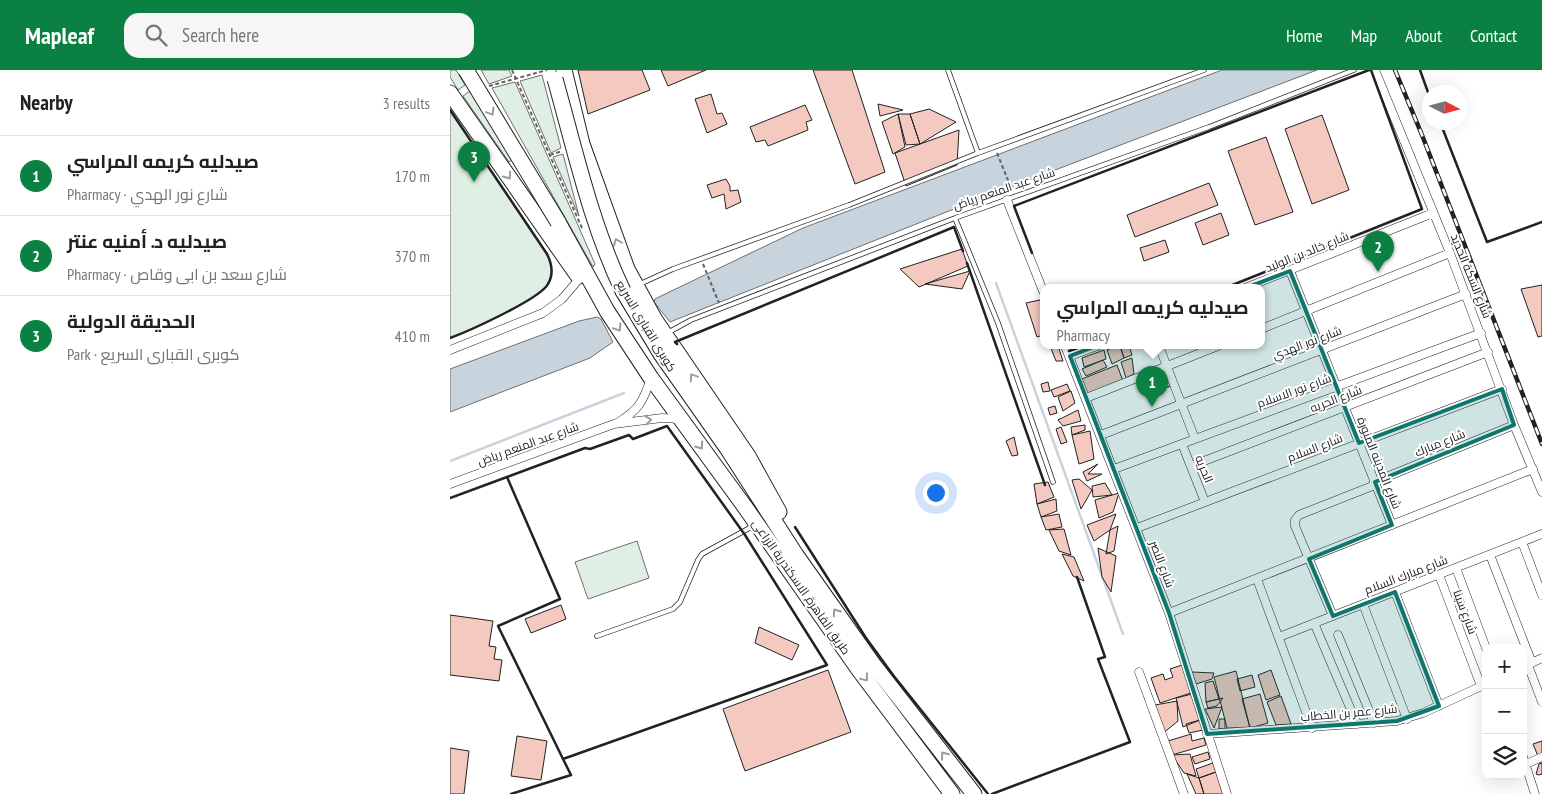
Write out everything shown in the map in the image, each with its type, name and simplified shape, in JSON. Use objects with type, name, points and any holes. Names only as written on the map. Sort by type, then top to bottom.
[{"type":"highway","name":"كوبرى القبارى السريع","points":[[466,70],[558,222],[607,311],[651,378]]},
{"type":"highway","name":"كوبرى القبارى السريع","points":[[552,70],[597,227],[610,263],[630,289],[661,354],[727,448],[796,555]]},
{"type":"highway","points":[[564,70],[582,144],[627,269],[630,289],[665,335],[748,456],[786,522],[796,555]]},
{"type":"highway","points":[[450,93],[580,278],[607,311]]},
{"type":"highway","name":"طريق القاهرة, الاسكندرية الزراعى","points":[[651,378],[757,524],[859,670],[952,794]]},
{"type":"highway","name":"طريق القاهرة, الاسكندرية الزراعى","points":[[796,555],[873,664],[974,794]]},
{"type":"street","name":"شارع السكة الحديد","points":[[1375,70],[1450,253],[1514,425],[1542,492]]},
{"type":"street","points":[[1006,200],[1040,284]]},
{"type":"street","name":"شارع خالد بن الوليد","points":[[1256,284],[1433,213]]},
{"type":"street","points":[[1265,327],[1450,253]]},
{"type":"street","name":"شارع المدينه المنورة","points":[[1290,271],[1392,525]]},
{"type":"street","points":[[450,350],[543,312],[562,299],[580,278]]},
{"type":"street","name":"شارع نور الهدي","points":[[1101,435],[1466,294]]},
{"type":"street","name":"شارع نور الاسلام","points":[[1114,470],[1481,333]]},
{"type":"street","name":"شارع النصر","points":[[1067,349],[1169,613],[1227,794]]},
{"type":"street","points":[[1070,356],[1089,349]]},
{"type":"street","points":[[1159,349],[1195,439]]},
{"type":"street","points":[[1086,398],[1210,349]]},
{"type":"street","name":"شارع الحريه","points":[[1191,466],[1488,352]]},
{"type":"street","name":"شارع عبد المنعم رياض","points":[[450,484],[614,424],[638,408],[645,397],[651,378]]},
{"type":"street","name":"شارع السلام","points":[[1137,528],[1502,389]]},
{"type":"street","name":"شارع عبد المنعم رياض","points":[[614,424],[662,418],[681,419]]},
{"type":"street","name":"شارع مبارك","points":[[1309,559],[1295,526],[1295,520],[1299,515],[1514,425]]},
{"type":"street","name":"الحريه","points":[[1182,444],[1205,502]]},
{"type":"street","points":[[1169,613],[1533,469]]},
{"type":"street","name":"شارع مبارك السلام","points":[[1279,637],[1542,534]]},
{"type":"street","points":[[1522,542],[1542,595]]},
{"type":"street","points":[[1490,555],[1542,702]]},
{"type":"street","points":[[1309,559],[1333,616]]},
{"type":"street","points":[[1456,568],[1484,644]]},
{"type":"street","name":"شارع سينا","points":[[1439,574],[1482,680]]},
{"type":"street","points":[[1257,579],[1312,728]]},
{"type":"street","points":[[1395,592],[1439,706]]},
{"type":"street","points":[[1363,604],[1407,719]]},
{"type":"street","points":[[1314,623],[1357,724]]},
{"type":"street","points":[[1338,635],[1374,724]]},
{"type":"street","points":[[1528,665],[1542,658]]},
{"type":"street","points":[[1139,672],[1184,794]]},
{"type":"street","name":"شارع عمر بن الخطاب","points":[[1208,734],[1374,724],[1407,719],[1482,686]]},
{"type":"street","points":[[1527,760],[1542,757]]},
{"type":"street","points":[[1527,767],[1537,791]]},
{"type":"lane","points":[[948,70],[978,153]]},
{"type":"lane","points":[[630,289],[658,275],[701,258],[849,205],[978,153],[1204,70]]},
{"type":"lane","name":"شارع عبد المنعم رياض","points":[[665,335],[691,320],[955,218],[1209,127],[1354,70]]},
{"type":"lane","points":[[955,218],[998,323],[1053,482]]},
{"type":"lane","points":[[597,636],[673,609],[680,602],[702,554],[757,524]]},
{"type":"path","points":[[512,70],[582,228]]},
{"type":"path","points":[[488,86],[548,70]]},
{"type":"path","points":[[995,147],[1015,197]]},
{"type":"path","points":[[701,258],[721,308]]},
{"type":"highlighted area","points":[[1290,271],[1359,443],[1502,389],[1514,425],[1375,482],[1392,525],[1309,559],[1333,616],[1395,592],[1439,706],[1397,721],[1207,734],[1169,613],[1070,356]]},
{"type":"green space","points":[[450,70],[456,70],[465,85],[458,90],[450,77]]},
{"type":"green space","points":[[481,70],[509,70],[512,76],[489,84]]},
{"type":"green space","points":[[542,75],[561,148],[551,153],[520,81]]},
{"type":"green space","points":[[515,82],[595,264],[593,267],[492,88]]},
{"type":"green space","points":[[470,91],[512,160],[509,162],[463,96]]},
{"type":"green space","points":[[450,110],[547,254],[552,273],[548,284],[532,298],[487,322],[450,338]]},
{"type":"green space","points":[[563,154],[579,216],[553,157]]},
{"type":"green space","points":[[637,541],[649,578],[588,599],[575,562]]},
{"type":"shaded area","points":[[1222,70],[1317,70],[974,201],[670,322],[654,302],[655,299],[661,296],[803,228]]},
{"type":"shaded area","points":[[597,317],[601,319],[613,342],[590,358],[450,412],[450,369],[579,321]]},
{"type":"building","points":[[578,70],[642,70],[650,90],[588,114]]},
{"type":"building","points":[[661,70],[706,70],[668,86]]},
{"type":"building","points":[[813,70],[852,70],[885,172],[855,184]]},
{"type":"building","points":[[711,94],[717,114],[722,113],[727,124],[707,133],[695,99]]},
{"type":"building","points":[[878,104],[903,110],[880,116]]},
{"type":"building","points":[[805,105],[812,120],[806,122],[808,130],[768,146],[765,140],[756,142],[750,127]]},
{"type":"building","points":[[929,109],[956,122],[920,144],[910,114]]},
{"type":"building","points":[[898,114],[910,114],[920,144],[906,145]]},
{"type":"building","points":[[898,114],[905,147],[893,154],[882,122]]},
{"type":"building","points":[[1322,115],[1349,190],[1312,204],[1285,129]]},
{"type":"building","points":[[959,130],[957,165],[906,186],[895,153]]},
{"type":"building","points":[[1266,137],[1293,212],[1255,225],[1228,151]]},
{"type":"building","points":[[726,179],[730,186],[730,191],[738,190],[741,202],[726,209],[724,194],[712,198],[707,185]]},
{"type":"building","points":[[1209,183],[1218,205],[1135,237],[1127,215]]},
{"type":"building","points":[[1221,213],[1229,235],[1203,245],[1195,223]]},
{"type":"building","points":[[1165,240],[1169,252],[1144,261],[1140,248]]},
{"type":"building","points":[[962,249],[968,266],[919,287],[900,269]]},
{"type":"building","points":[[970,271],[962,289],[925,284]]},
{"type":"building","points":[[1542,285],[1542,336],[1538,337],[1521,289]]},
{"type":"building","points":[[1040,300],[1040,336],[1037,337],[1026,303]]},
{"type":"building","points":[[1051,349],[1059,349],[1063,361],[1056,361]]},
{"type":"building","points":[[1121,349],[1124,358],[1112,364],[1107,350]]},
{"type":"building","points":[[1121,349],[1130,349],[1132,355],[1124,358]]},
{"type":"building","points":[[1104,350],[1106,359],[1084,367],[1082,358]]},
{"type":"building","points":[[1132,358],[1134,374],[1126,378],[1121,362]]},
{"type":"building","points":[[1103,360],[1107,367],[1086,376],[1082,369]]},
{"type":"building","points":[[1117,365],[1123,381],[1087,394],[1082,379]]},
{"type":"building","points":[[1168,370],[1171,386],[1162,389],[1155,374]]},
{"type":"building","points":[[1048,382],[1050,391],[1043,392],[1041,384]]},
{"type":"building","points":[[1067,384],[1070,391],[1054,397],[1051,390]]},
{"type":"building","points":[[1071,391],[1075,403],[1063,411],[1058,397]]},
{"type":"building","points":[[1055,406],[1057,413],[1050,415],[1048,408]]},
{"type":"building","points":[[1078,410],[1081,421],[1063,426],[1058,420]]},
{"type":"building","points":[[1085,425],[1085,430],[1072,435],[1071,427]]},
{"type":"building","points":[[1061,427],[1067,442],[1061,444],[1056,429]]},
{"type":"building","points":[[1090,431],[1094,459],[1079,464],[1072,435]]},
{"type":"building","points":[[1014,437],[1018,455],[1012,456],[1006,441]]},
{"type":"building","points":[[1098,464],[1088,474],[1102,474],[1087,481],[1083,472]]},
{"type":"building","points":[[1079,479],[1092,490],[1081,509],[1072,480]]},
{"type":"building","points":[[1048,482],[1054,497],[1037,504],[1034,484]]},
{"type":"building","points":[[1105,483],[1112,495],[1093,497],[1092,486]]},
{"type":"building","points":[[1119,493],[1113,512],[1099,518],[1095,500]]},
{"type":"building","points":[[1056,499],[1057,511],[1041,517],[1037,504]]},
{"type":"building","points":[[1059,514],[1062,527],[1046,530],[1041,517]]},
{"type":"building","points":[[1116,514],[1110,530],[1094,541],[1087,525]]},
{"type":"building","points":[[1118,526],[1114,551],[1106,554],[1110,530]]},
{"type":"building","points":[[1064,529],[1071,555],[1059,551],[1049,530]]},
{"type":"building","points":[[1098,548],[1116,556],[1111,592],[1102,577]]},
{"type":"building","points":[[1062,554],[1074,557],[1084,581],[1073,576]]},
{"type":"building","points":[[561,605],[566,619],[531,633],[525,619]]},
{"type":"building","points":[[450,615],[493,621],[489,646],[496,647],[494,659],[502,660],[499,681],[450,675]]},
{"type":"building","points":[[759,627],[799,645],[792,660],[755,643]]},
{"type":"building","points":[[1185,664],[1194,692],[1160,703],[1151,678],[1163,674],[1165,680],[1173,677],[1170,669]]},
{"type":"building","points":[[828,670],[851,732],[745,771],[723,709]]},
{"type":"building","points":[[1271,670],[1280,695],[1266,700],[1258,675]]},
{"type":"building","points":[[1236,671],[1250,728],[1227,728],[1214,677]]},
{"type":"building","points":[[1192,672],[1214,673],[1212,679],[1196,684]]},
{"type":"building","points":[[1252,675],[1255,687],[1240,691],[1237,679]]},
{"type":"building","points":[[1213,681],[1219,699],[1206,702],[1205,683]]},
{"type":"building","points":[[1192,694],[1200,720],[1183,727],[1176,698]]},
{"type":"building","points":[[1260,694],[1268,723],[1250,728],[1242,699]]},
{"type":"building","points":[[1281,696],[1291,724],[1276,725],[1267,702]]},
{"type":"building","points":[[1223,698],[1217,706],[1208,708],[1206,702]]},
{"type":"building","points":[[1177,701],[1178,721],[1162,734],[1155,705]]},
{"type":"building","points":[[1222,707],[1214,728],[1205,709]]},
{"type":"building","points":[[1219,719],[1225,719],[1225,729],[1219,729]]},
{"type":"building","points":[[1200,720],[1203,730],[1189,733],[1186,724]]},
{"type":"building","points":[[1191,734],[1192,741],[1204,738],[1206,745],[1172,755],[1168,741]]},
{"type":"building","points":[[517,736],[547,741],[541,780],[511,776]]},
{"type":"building","points":[[1542,741],[1542,761],[1540,761],[1533,744]]},
{"type":"building","points":[[450,748],[469,751],[464,794],[450,794]]},
{"type":"building","points":[[1208,752],[1210,759],[1195,764],[1192,757]]},
{"type":"building","points":[[1190,754],[1196,776],[1184,773],[1172,755]]},
{"type":"building","points":[[1213,763],[1216,772],[1199,778],[1196,769]]},
{"type":"building","points":[[1542,763],[1542,774],[1536,774],[1539,764]]},
{"type":"building","points":[[1216,772],[1223,794],[1204,794],[1199,778]]},
{"type":"building","points":[[1187,774],[1199,778],[1204,794],[1196,794]]},
{"type":"waterway","points":[[996,283],[1123,634]]},
{"type":"waterway","points":[[450,461],[624,393]]},
{"type":"railway","points":[[1395,70],[1542,444]]},
{"type":"wall","points":[[1032,253],[1014,206],[1369,70]]},
{"type":"wall","points":[[1235,284],[1422,209],[1371,70]]},
{"type":"wall","points":[[1420,70],[1425,85]]},
{"type":"wall","points":[[450,110],[547,254],[552,273],[548,284],[532,298],[487,322],[450,338]]},
{"type":"wall","points":[[1443,130],[1487,242],[1542,222]]},
{"type":"wall","points":[[677,344],[675,342],[954,227],[963,251]]},
{"type":"wall","points":[[967,263],[1045,485]]},
{"type":"wall","points":[[1069,351],[1075,349]]},
{"type":"wall","points":[[667,426],[745,535],[827,665],[563,759],[498,626],[560,599],[507,477],[585,448],[590,449],[629,435],[633,439],[667,426]]},
{"type":"wall","points":[[450,498],[507,477]]},
{"type":"wall","points":[[795,527],[866,638],[893,675],[988,794]]},
{"type":"wall","points":[[992,794],[1130,742],[1098,659],[1105,657],[1077,577]]},
{"type":"wall","points":[[511,794],[571,775],[563,759]]},
{"type":"place","name":"الحديقة الدولية","points":[[474,182]]},
{"type":"place","name":"صيدليه د. أمنيه عنتر","points":[[1378,272]]},
{"type":"place","name":"صيدليه كريمه المراسي","points":[[1152,407]]}]
